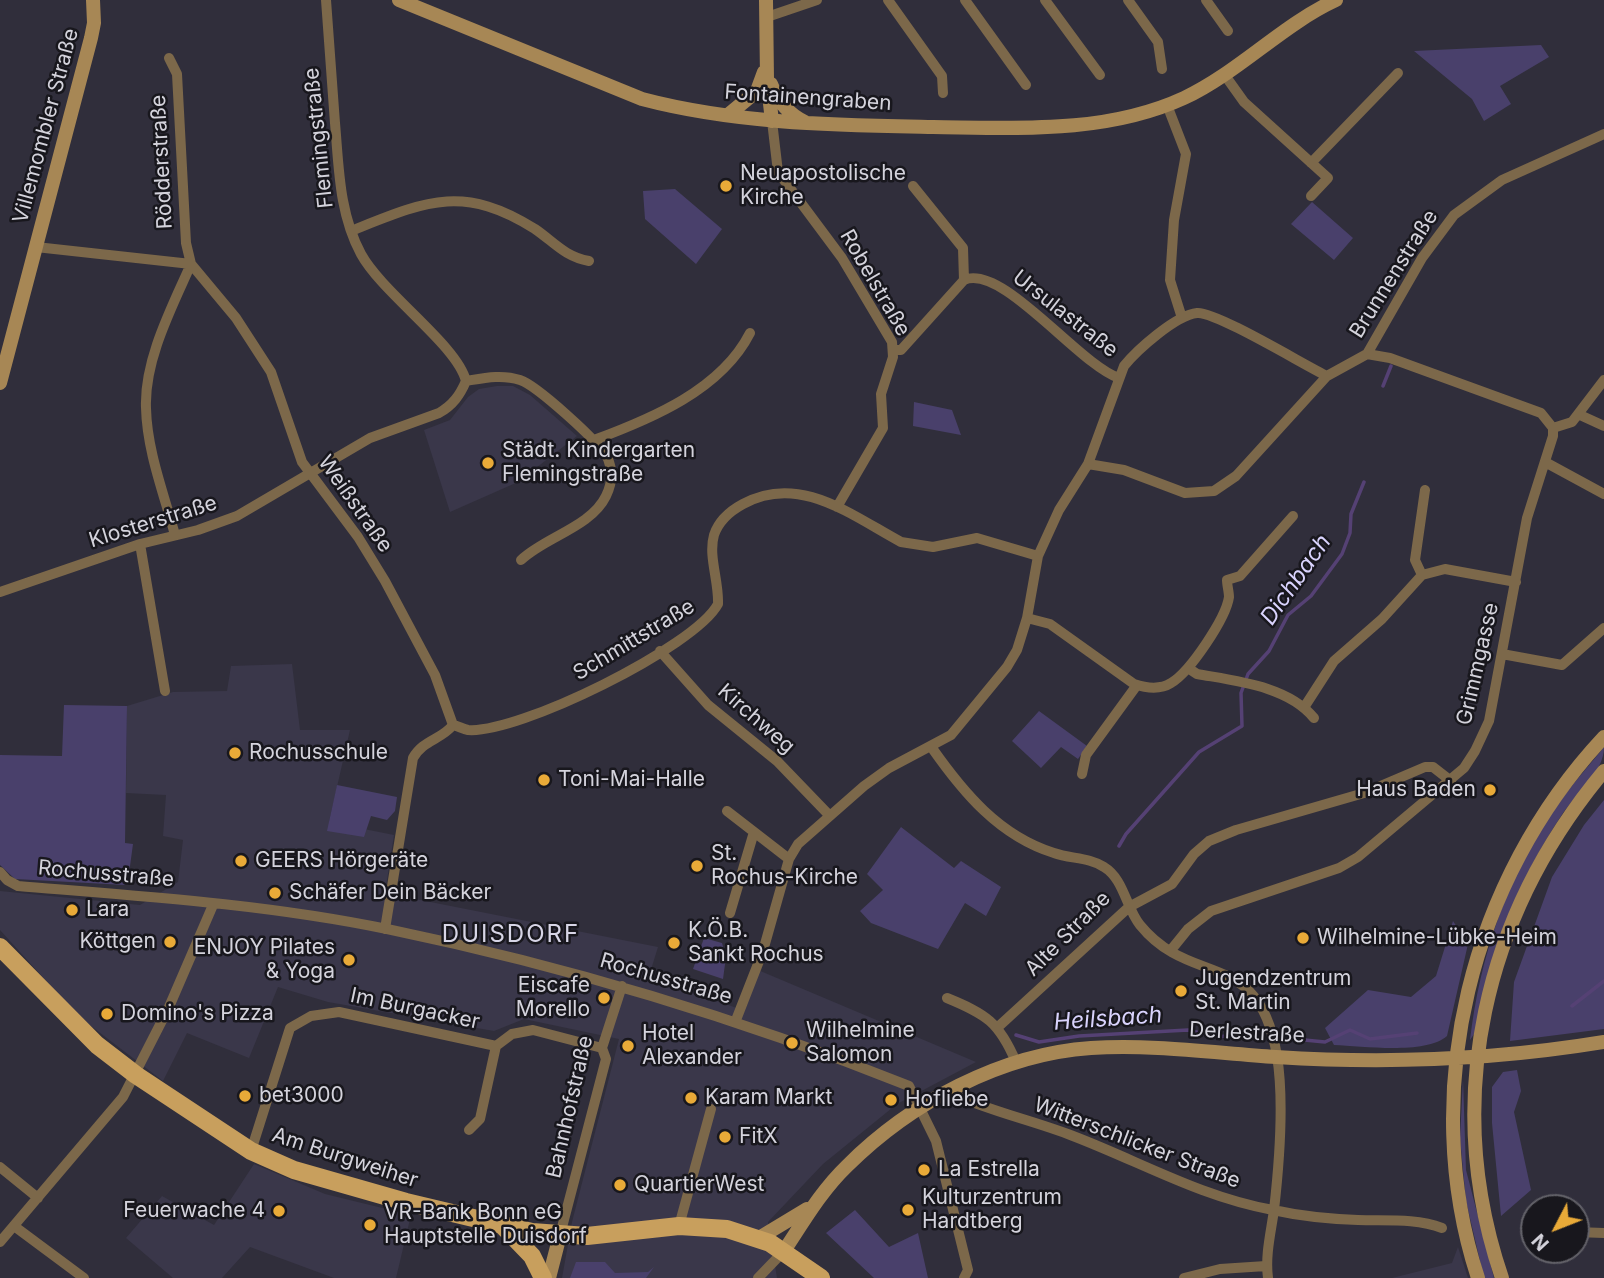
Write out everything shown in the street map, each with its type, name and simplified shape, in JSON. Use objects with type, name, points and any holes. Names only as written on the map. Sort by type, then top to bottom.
[{"type":"main road","name":"Am Burgweiher","points":[[0,947],[97,1045],[136,1075],[251,1151],[294,1170],[503,1226],[560,1235],[587,1236],[679,1226],[727,1229],[759,1238],[784,1251],[821,1278]]},
{"type":"main road","points":[[503,1226],[532,1256],[543,1278]]},
{"type":"street","name":"Villemombler Straße","points":[[0,383],[91,38],[94,23],[93,0]]},
{"type":"street","name":"Flemingstraße","points":[[326,0],[341,195],[351,231],[362,255],[380,281],[455,360],[466,381]]},
{"type":"street","name":"Fontainengraben","points":[[398,0],[642,99],[728,115],[810,124],[1068,126],[1098,123],[1167,105],[1224,74],[1336,0]]},
{"type":"street","points":[[766,0],[767,65],[772,121]]},
{"type":"street","points":[[767,18],[817,0]]},
{"type":"street","points":[[888,0],[942,76],[943,93]]},
{"type":"street","points":[[965,0],[1026,85]]},
{"type":"street","points":[[1045,0],[1100,75]]},
{"type":"street","points":[[1128,0],[1158,42],[1162,69]]},
{"type":"street","points":[[1206,0],[1228,31]]},
{"type":"street","name":"Rödderstraße","points":[[169,58],[177,74],[186,243],[191,264]]},
{"type":"street","points":[[728,115],[757,91],[767,65]]},
{"type":"street","points":[[767,65],[772,87],[781,104],[793,116],[810,124]]},
{"type":"street","points":[[1311,163],[1398,73]]},
{"type":"street","points":[[1224,74],[1244,102],[1328,178],[1311,197]]},
{"type":"street","points":[[772,121],[781,104]]},
{"type":"street","points":[[1167,105],[1183,140],[1186,154],[1174,220],[1170,280],[1182,318]]},
{"type":"street","name":"Robelstraße","points":[[772,121],[778,172],[842,258],[892,342],[894,350],[881,394],[883,428],[837,508]]},
{"type":"street","name":"Brunnenstraße","points":[[1088,464],[1124,470],[1185,493],[1214,491],[1236,476],[1327,376],[1367,354],[1436,236],[1454,215],[1502,180],[1604,134]]},
{"type":"street","points":[[894,350],[901,350],[964,280],[963,248],[913,186]]},
{"type":"street","points":[[351,231],[423,204],[459,200],[509,214],[536,230],[572,258],[589,261]]},
{"type":"street","points":[[36,247],[191,264],[149,374],[145,406],[148,436],[175,535]]},
{"type":"street","name":"Weißstraße","points":[[191,264],[236,318],[271,372],[302,462],[358,537],[385,581],[435,675],[453,725]]},
{"type":"street","name":"Ursulastraße","points":[[964,280],[973,276],[996,285],[1105,373],[1119,378]]},
{"type":"street","points":[[736,1020],[763,951],[789,859],[798,844],[829,815],[890,768],[932,748],[951,735],[1007,667],[1017,650],[1027,618],[1038,556],[1059,510],[1088,464],[1114,401],[1119,378],[1132,356],[1182,318],[1198,313],[1218,317],[1327,376]]},
{"type":"street","points":[[594,440],[633,425],[688,396],[740,352],[750,333]]},
{"type":"street","points":[[1367,354],[1390,358],[1541,413],[1553,428],[1572,422],[1580,415],[1604,380]]},
{"type":"street","points":[[311,474],[389,429],[439,413],[458,398],[466,381],[502,377],[525,382],[594,440],[604,452],[611,478],[604,499],[589,516],[521,561]]},
{"type":"street","points":[[1580,415],[1604,426]]},
{"type":"street","name":"Grimmgasse","points":[[1171,950],[1188,929],[1211,911],[1339,868],[1358,857],[1451,780],[1475,751],[1489,721],[1528,519],[1553,428]]},
{"type":"street","points":[[1545,462],[1604,494]]},
{"type":"street","name":"Klosterstraße","points":[[0,592],[139,544],[237,516],[311,474]]},
{"type":"street","points":[[1422,575],[1415,560],[1425,490]]},
{"type":"street","name":"Schmittstraße","points":[[453,725],[467,730],[519,721],[600,687],[704,621],[718,604],[712,545],[723,519],[734,508],[758,496],[791,491],[812,496],[901,542],[917,547],[977,538],[1038,556]]},
{"type":"street","points":[[1027,618],[1051,624],[1137,685],[1156,688],[1170,684],[1188,668],[1213,631],[1229,598],[1227,580],[1240,576],[1293,516]]},
{"type":"street","points":[[139,544],[165,691]]},
{"type":"street","points":[[1305,706],[1334,661],[1382,619],[1422,575],[1445,569],[1516,582]]},
{"type":"street","points":[[1502,654],[1562,665],[1604,628]]},
{"type":"street","name":"Kirchweg","points":[[660,651],[708,705],[777,761],[829,815]]},
{"type":"street","points":[[1188,668],[1197,674],[1276,692],[1305,706],[1314,718]]},
{"type":"street","points":[[1082,774],[1086,755],[1137,685]]},
{"type":"street","points":[[384,929],[412,758],[419,747],[446,734],[453,725]]},
{"type":"street","points":[[1478,1278],[1457,1192],[1452,1101],[1456,1060],[1484,934],[1514,860],[1567,780],[1604,737]]},
{"type":"street","name":"Alte Straße","points":[[932,748],[963,793],[983,811],[1038,847],[1055,854],[1093,861],[1107,868],[1115,877],[1129,906],[998,1027]]},
{"type":"street","points":[[1184,1278],[1220,1269],[1267,1272],[1280,1157],[1277,1057],[1262,1007],[1247,986],[1226,974],[1195,964],[1171,950],[1139,924],[1129,906],[1163,891],[1200,847],[1236,830],[1364,793],[1425,768],[1433,767],[1451,780]]},
{"type":"street","points":[[1502,1278],[1488,1230],[1475,1155],[1473,1103],[1476,1059],[1494,975],[1517,911],[1558,834],[1604,771]]},
{"type":"street","points":[[727,811],[789,859]]},
{"type":"street","points":[[730,913],[754,832]]},
{"type":"street","name":"Rochusstraße","points":[[0,872],[18,886],[244,908],[384,929],[622,986],[736,1020],[909,1086],[936,1141],[968,1270],[964,1278]]},
{"type":"street","points":[[0,1242],[123,1097],[172,999],[213,905]]},
{"type":"street","name":"Bahnhofstraße","points":[[549,1278],[606,1059],[602,1048],[622,986]]},
{"type":"street","points":[[947,998],[982,1012],[998,1027],[1016,1062]]},
{"type":"street","name":"Im Burgacker","points":[[251,1151],[290,1028],[298,1021],[339,1012],[496,1046]]},
{"type":"street","name":"Im Burgacker","points":[[469,1130],[480,1119],[496,1046],[512,1034],[533,1030],[602,1048]]},
{"type":"street","name":"Derlestraße","points":[[784,1251],[811,1207],[847,1165],[920,1109],[981,1074],[1050,1053],[1129,1047],[1277,1057],[1456,1060],[1604,1042]]},
{"type":"street","name":"Witterschlicker Straße","points":[[948,1092],[971,1103],[1081,1139],[1183,1185],[1225,1199],[1274,1211],[1349,1220],[1429,1223],[1442,1228]]},
{"type":"street","points":[[679,1226],[711,1109]]},
{"type":"street","points":[[0,1167],[38,1198]]},
{"type":"street","name":"Derlestraße","points":[[759,1238],[811,1207]]},
{"type":"street","points":[[14,1226],[84,1278]]},
{"type":"street","points":[[758,1278],[784,1251]]},
{"type":"shaded area","points":[[1541,45],[1549,57],[1500,86],[1511,104],[1484,121],[1472,99],[1414,51]]},
{"type":"shaded area","points":[[675,189],[722,229],[696,264],[645,219],[643,191]]},
{"type":"shaded area","points":[[1312,202],[1353,238],[1334,260],[1291,224]]},
{"type":"shaded area","name":"Städt. Kindergarten Flemingstraße","points":[[513,386],[530,395],[577,436],[518,482],[450,512],[424,430],[450,420],[468,397],[479,389]]},
{"type":"shaded area","points":[[914,402],[952,410],[961,435],[913,426]]},
{"type":"shaded area","points":[[292,664],[300,730],[350,730],[329,822],[394,835],[385,893],[658,947],[649,976],[742,1010],[758,970],[976,1062],[897,1104],[823,1164],[768,1222],[777,1278],[562,1278],[572,1222],[619,1039],[524,1019],[494,1031],[328,1002],[278,987],[249,1058],[187,1033],[163,1081],[78,1016],[0,930],[0,891],[140,905],[178,882],[183,840],[163,836],[166,795],[126,793],[127,706],[173,692],[227,691],[231,666]]},
{"type":"shaded area","points":[[64,705],[127,706],[125,843],[133,844],[128,881],[125,885],[15,879],[0,865],[0,755],[62,756]]},
{"type":"shaded area","points":[[1039,711],[1087,746],[1078,759],[1061,747],[1041,768],[1012,741]]},
{"type":"shaded area","points":[[1604,747],[1595,774],[1563,813],[1520,890],[1498,945],[1476,1031],[1470,1040],[1480,979],[1498,917],[1510,888],[1540,831]]},
{"type":"shaded area","points":[[337,785],[397,797],[395,811],[387,820],[371,816],[364,837],[327,831]]},
{"type":"shaded area","points":[[1604,800],[1604,1029],[1510,1041],[1514,982],[1552,877],[1584,825]]},
{"type":"shaded area","points":[[901,827],[954,868],[961,861],[1001,887],[986,916],[965,903],[938,949],[871,923],[860,911],[883,890],[867,874]]},
{"type":"shaded area","points":[[1453,921],[1468,944],[1447,1036],[1424,1046],[1377,1048],[1334,1045],[1325,1028],[1368,990],[1411,997],[1436,976]]},
{"type":"shaded area","points":[[704,938],[722,943],[726,957],[723,979],[693,969]]},
{"type":"shaded area","points":[[1517,1070],[1521,1091],[1514,1112],[1531,1190],[1526,1194],[1520,1194],[1520,1200],[1501,1216],[1492,1123],[1492,1087],[1503,1072]]},
{"type":"shaded area","points":[[1463,1080],[1466,1170],[1494,1278],[1484,1278],[1466,1201],[1460,1138]]},
{"type":"shaded area","points":[[254,1164],[325,1194],[411,1215],[396,1278],[334,1278],[250,1247],[222,1278],[173,1278],[126,1238],[162,1196],[214,1225]]},
{"type":"shaded area","points":[[855,1210],[889,1247],[918,1233],[928,1278],[874,1278],[826,1233]]},
{"type":"shaded area","points":[[1458,1247],[1468,1278],[1392,1278],[1452,1263]]},
{"type":"shaded area","points":[[576,1262],[605,1262],[615,1273],[648,1272],[654,1267],[646,1278],[570,1278]]},
{"type":"waterway","name":"Dichbach","points":[[1383,386],[1391,366]]},
{"type":"waterway","name":"Dichbach","points":[[1119,846],[1126,834],[1199,752],[1242,726],[1241,693],[1248,674],[1269,651],[1288,615],[1311,596],[1342,554],[1350,533],[1351,514],[1364,482]]},
{"type":"waterway","name":"Heilsbach","points":[[1572,1006],[1604,981]]},
{"type":"waterway","name":"Heilsbach","points":[[1016,1035],[1039,1042],[1079,1036],[1188,1030],[1216,1037],[1245,1034]]},
{"type":"waterway","name":"Heilsbach","points":[[1294,1039],[1325,1042],[1350,1030],[1370,1039],[1417,1033]]},
{"type":"place","name":"Neuapostolische Kirche","points":[[726,186]]},
{"type":"place","name":"Städt. Kindergarten Flemingstraße","points":[[488,463]]},
{"type":"place","name":"Rochusschule","points":[[235,753]]},
{"type":"place","name":"Toni-Mai-Halle","points":[[544,780]]},
{"type":"place","name":"Haus Baden","points":[[1490,790]]},
{"type":"place","name":"GEERS Hörgeräte","points":[[241,861]]},
{"type":"place","name":"St. Rochus-Kirche","points":[[697,866]]},
{"type":"place","name":"Schäfer Dein Bäcker","points":[[275,893]]},
{"type":"place","name":"Lara","points":[[72,910]]},
{"type":"place","name":"Wilhelmine-Lübke-Heim","points":[[1303,938]]},
{"type":"place","name":"Köttgen","points":[[170,942]]},
{"type":"place","name":"K.Ö.B. Sankt Rochus","points":[[674,943]]},
{"type":"place","name":"ENJOY Pilates & Yoga","points":[[349,960]]},
{"type":"place","name":"Jugendzentrum St. Martin","points":[[1181,991]]},
{"type":"place","name":"Eiscafe Morello","points":[[604,998]]},
{"type":"place","name":"Domino's Pizza","points":[[107,1014]]},
{"type":"place","name":"Wilhelmine Salomon","points":[[792,1043]]},
{"type":"place","name":"Hotel Alexander","points":[[628,1046]]},
{"type":"place","name":"bet3000","points":[[245,1096]]},
{"type":"place","name":"Karam Markt","points":[[691,1098]]},
{"type":"place","name":"Hofliebe","points":[[891,1100]]},
{"type":"place","name":"FitX","points":[[725,1137]]},
{"type":"place","name":"La Estrella","points":[[924,1170]]},
{"type":"place","name":"QuartierWest","points":[[620,1185]]},
{"type":"place","name":"Kulturzentrum Hardtberg","points":[[908,1210]]},
{"type":"place","name":"Feuerwache 4","points":[[279,1211]]},
{"type":"place","name":"VR-Bank Bonn eG Hauptstelle Duisdorf","points":[[370,1225]]},
{"type":"district","name":"DUISDORF","points":[[511,935]]}]
